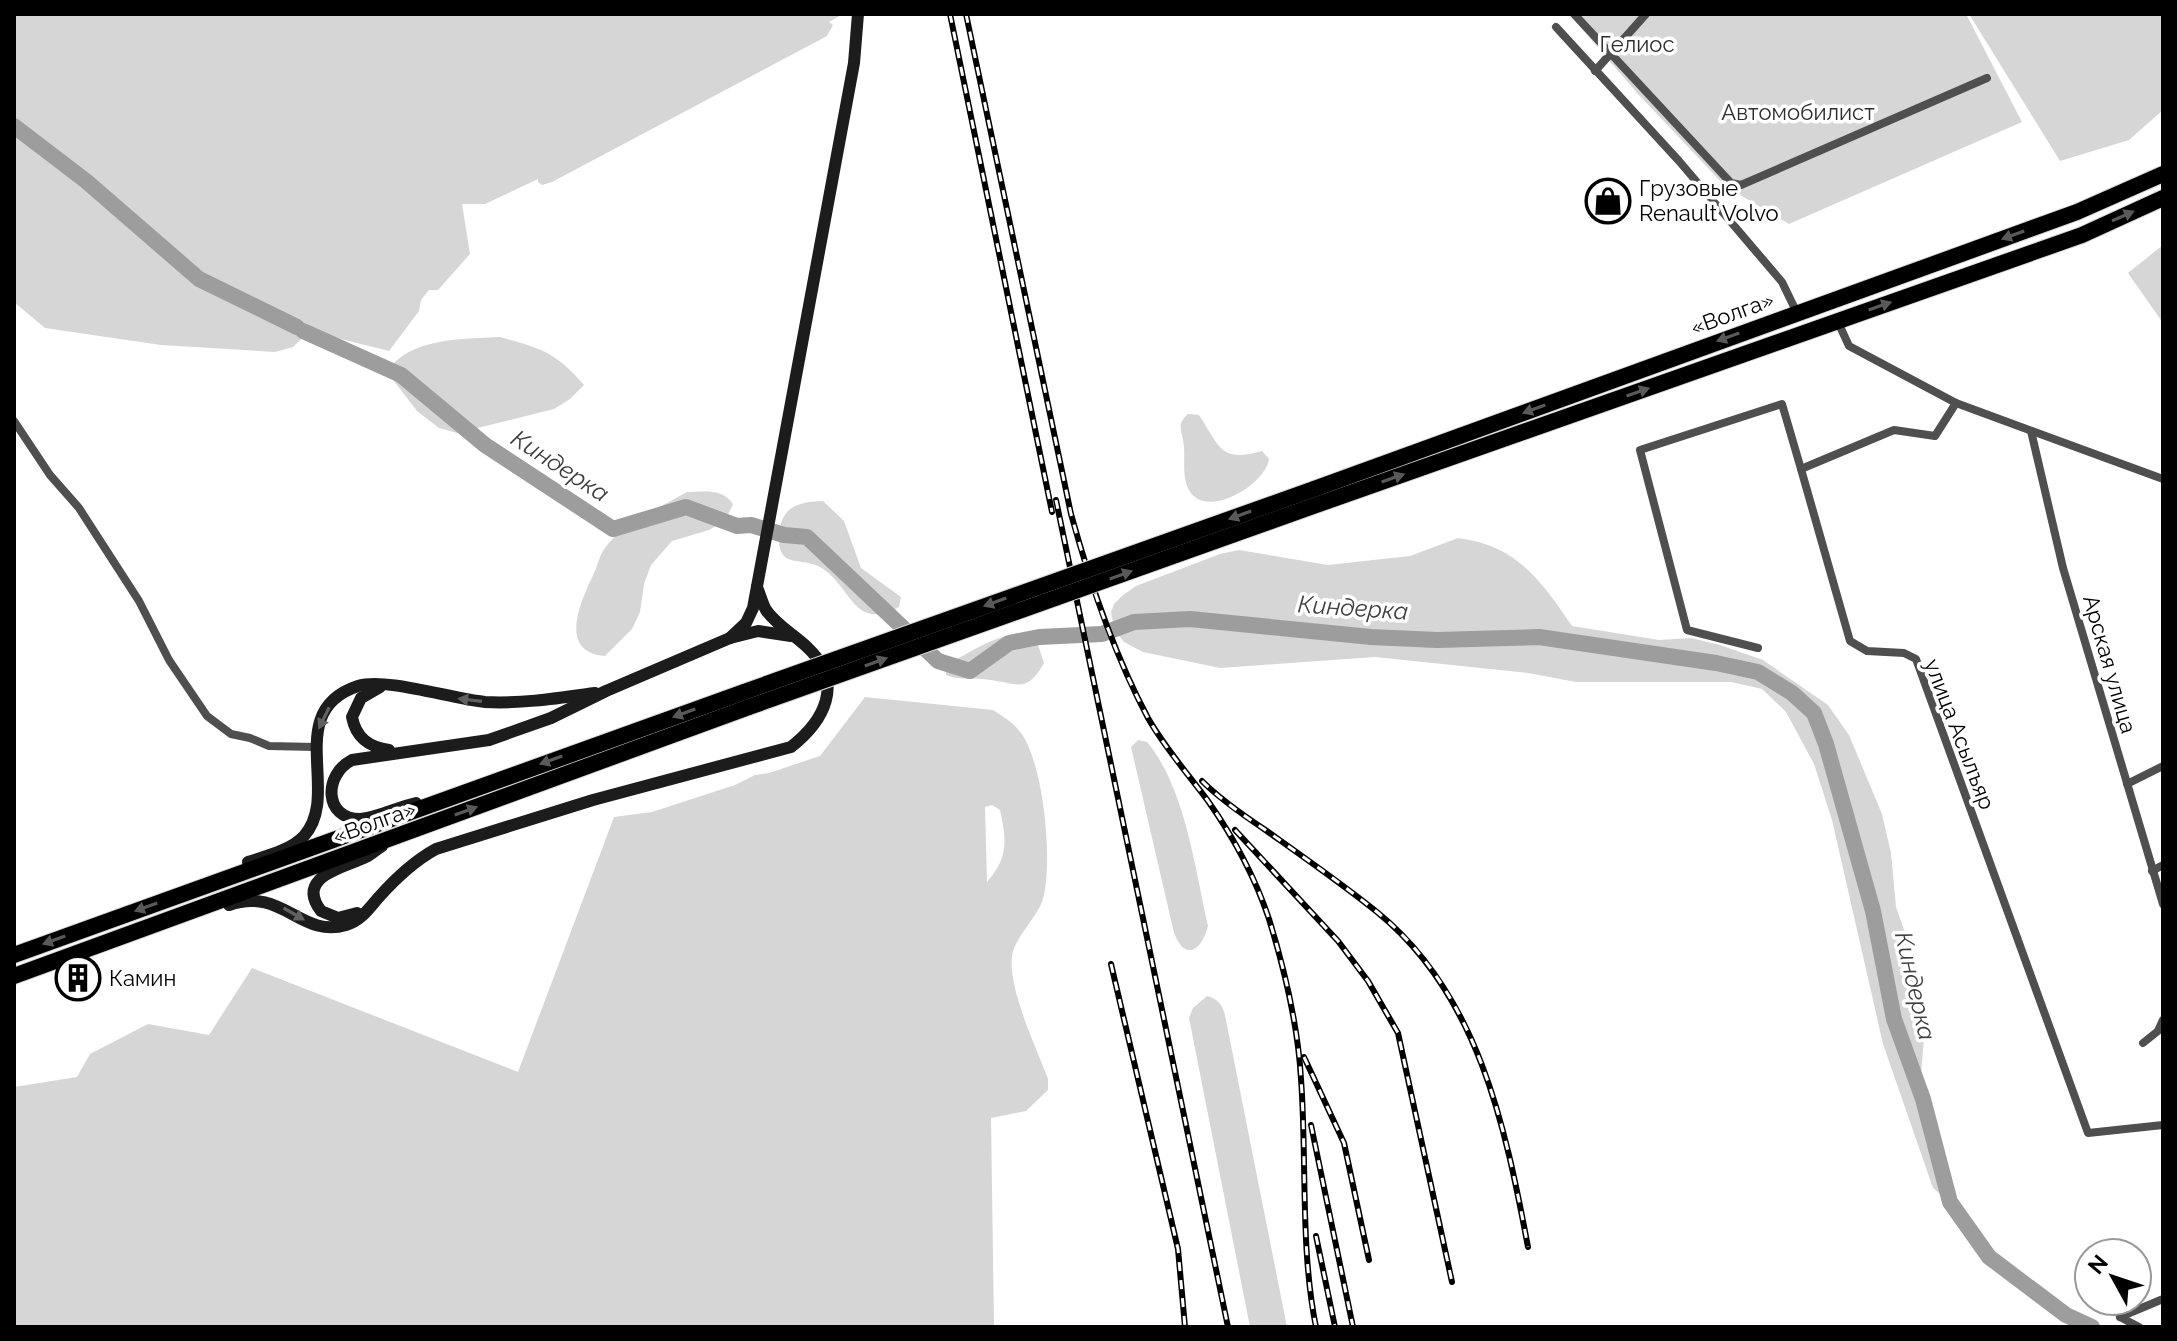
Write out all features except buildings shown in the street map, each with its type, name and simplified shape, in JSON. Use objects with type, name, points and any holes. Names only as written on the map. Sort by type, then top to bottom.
[{"type":"highway","name":"«Волга»","points":[[1317,497],[1797,313],[2077,212],[2163,174]]},
{"type":"highway","name":"«Волга»","points":[[1317,497],[2082,235],[2163,198]]},
{"type":"highway","points":[[747,699],[1317,497]]},
{"type":"highway","name":"«Волга»","points":[[14,955],[443,799],[747,699]]},
{"type":"highway","name":"«Волга»","points":[[14,976],[393,838],[747,699]]},
{"type":"street","points":[[730,638],[751,615],[757,587],[854,63],[858,14]]},
{"type":"street","points":[[1574,14],[1726,180],[1741,185],[1987,78]]},
{"type":"street","points":[[1595,71],[1646,14]]},
{"type":"street","points":[[1556,27],[1679,161],[1782,282],[1797,313]]},
{"type":"street","points":[[1837,321],[1849,346],[1956,403],[2163,479]]},
{"type":"street","points":[[1758,648],[1687,630],[1640,450],[1782,404],[1801,469],[1894,430],[1935,436],[1956,403]]},
{"type":"street","points":[[14,421],[50,475],[79,508],[139,601],[169,660],[207,716],[231,734],[269,746],[315,747]]},
{"type":"street","name":"Арская улица","points":[[2031,431],[2063,568],[2163,904]]},
{"type":"street","name":"улица Асылъяр","points":[[1801,469],[1850,641],[1867,651],[1904,653],[1916,659],[2088,1133],[2163,1125]]},
{"type":"street","points":[[393,838],[367,856],[329,872],[317,884],[314,892],[316,905],[321,911],[338,918],[360,911],[419,859],[436,849],[593,800],[791,747],[809,733],[829,692],[817,657],[766,609],[757,587]]},
{"type":"street","points":[[443,799],[410,804],[357,819],[346,815],[334,804],[330,787],[343,765],[370,756],[465,746],[489,740],[551,718],[730,638],[758,631],[796,637]]},
{"type":"street","points":[[386,684],[361,698],[355,708],[353,724],[361,738],[375,748],[400,752]]},
{"type":"street","points":[[209,884],[231,869],[302,839],[312,825],[316,812],[315,747],[318,725],[337,697],[359,685],[386,684],[487,702],[547,700],[606,691]]},
{"type":"street","points":[[2127,784],[2163,766]]},
{"type":"street","points":[[2152,871],[2163,865]]},
{"type":"street","points":[[166,922],[191,919],[241,901],[258,900],[283,908],[316,926],[337,927],[364,916],[379,897]]},
{"type":"street","points":[[2143,1043],[2158,1031],[2163,1020]]},
{"type":"street","points":[[2139,1327],[2120,1317],[2163,1299]]},
{"type":"green space","points":[[14,14],[843,14],[829,22],[833,25],[827,36],[552,182],[542,185],[538,179],[485,204],[462,204],[470,254],[438,290],[429,290],[421,300],[419,311],[389,351],[309,331],[293,347],[275,352],[161,345],[45,328],[14,302]]},
{"type":"green space","name":"Автомобилист","points":[[1569,14],[1966,14],[2022,122],[1789,224],[1725,186],[1638,94]]},
{"type":"green space","points":[[1969,14],[2163,14],[2163,110],[2129,140],[2060,161]]},
{"type":"green space","points":[[2163,245],[2163,323],[2128,273]]},
{"type":"green space","points":[[500,337],[555,358],[584,385],[554,409],[457,433],[439,428],[417,411],[387,372],[409,352],[423,346]]},
{"type":"green space","points":[[1188,414],[1199,415],[1223,450],[1237,455],[1262,451],[1269,459],[1265,469],[1246,489],[1234,496],[1208,502],[1197,498],[1189,490],[1181,425]]},
{"type":"green space","points":[[687,492],[718,493],[733,504],[725,521],[709,530],[672,541],[651,565],[644,584],[640,612],[632,629],[605,656],[590,652],[581,645],[577,622],[584,595],[603,550],[631,524]]},
{"type":"green space","points":[[823,501],[844,521],[861,568],[901,597],[899,607],[885,613],[864,612],[821,567],[783,555],[779,540],[786,514],[797,505]]},
{"type":"green space","points":[[1458,538],[1496,548],[1525,567],[1572,626],[1659,640],[1691,638],[1720,645],[1763,660],[1828,705],[1849,735],[1882,814],[1891,853],[1896,907],[1917,967],[1925,1026],[1921,1074],[1950,1176],[1947,1188],[1940,1194],[1933,1188],[1883,1044],[1832,820],[1814,764],[1786,712],[1762,689],[1731,682],[1576,682],[1528,673],[1375,657],[1220,668],[1143,652],[1124,642],[1114,629],[1111,612],[1114,604],[1136,586],[1220,554],[1239,550],[1328,565],[1410,556]]},
{"type":"green space","points":[[1023,633],[1038,645],[1044,663],[1027,683],[946,675],[946,665],[992,641]]},
{"type":"green space","points":[[865,697],[993,710],[1021,733],[1036,767],[1047,841],[1045,886],[1042,902],[1014,949],[1012,969],[1024,1018],[1048,1079],[1048,1090],[1026,1111],[991,1118],[994,1327],[14,1327],[14,1087],[77,1077],[90,1054],[148,1024],[209,1035],[252,968],[518,1072],[614,817],[652,812],[735,785],[755,775],[820,756]],"holes":[[[992,805],[1000,810],[1004,849],[999,865],[987,882],[985,807]]]},
{"type":"green space","points":[[1138,740],[1147,742],[1160,760],[1180,805],[1187,830],[1208,926],[1202,941],[1193,949],[1184,948],[1174,933],[1131,747]]},
{"type":"green space","points":[[1207,996],[1219,1002],[1225,1015],[1287,1327],[1250,1327],[1189,1018],[1193,1008]]},
{"type":"waterway","name":"Киндерка","points":[[14,126],[86,181],[199,279],[297,327]]},
{"type":"waterway","name":"Киндерка","points":[[303,331],[401,375],[485,445],[613,529],[686,507],[737,526],[751,525],[784,535],[807,537],[938,661],[970,671],[1009,643],[1039,637],[1102,634],[1134,622],[1190,619],[1371,637],[1437,640],[1539,637],[1758,672],[1792,693],[1814,713],[1826,744],[1873,911],[1894,1019],[1923,1099],[1950,1202],[1989,1257],[2066,1315],[2092,1327]]},
{"type":"railway","points":[[950,14],[1052,512]]},
{"type":"railway","points":[[966,14],[1071,514],[1095,592],[1124,669],[1148,718],[1218,815],[1243,858],[1269,919],[1280,958],[1294,1019],[1299,1059],[1308,1267],[1316,1327]]},
{"type":"railway","points":[[1056,500],[1228,1327]]},
{"type":"railway","points":[[1202,781],[1377,912],[1412,945],[1440,982],[1482,1064],[1497,1109],[1528,1247]]},
{"type":"railway","points":[[1235,830],[1338,941],[1368,981],[1398,1033],[1452,1282]]},
{"type":"railway","points":[[1111,964],[1178,1249],[1185,1327]]},
{"type":"railway","points":[[1304,1057],[1344,1143],[1369,1260]]},
{"type":"railway","points":[[1311,1125],[1353,1327]]},
{"type":"railway","points":[[1316,1236],[1335,1327]]},
{"type":"place","name":"Грузовые Renault Volvo","points":[[1608,201]]},
{"type":"place","name":"Камин","points":[[78,978]]},
{"type":"park label","name":"Гелиос","points":[[1637,44]]}]
